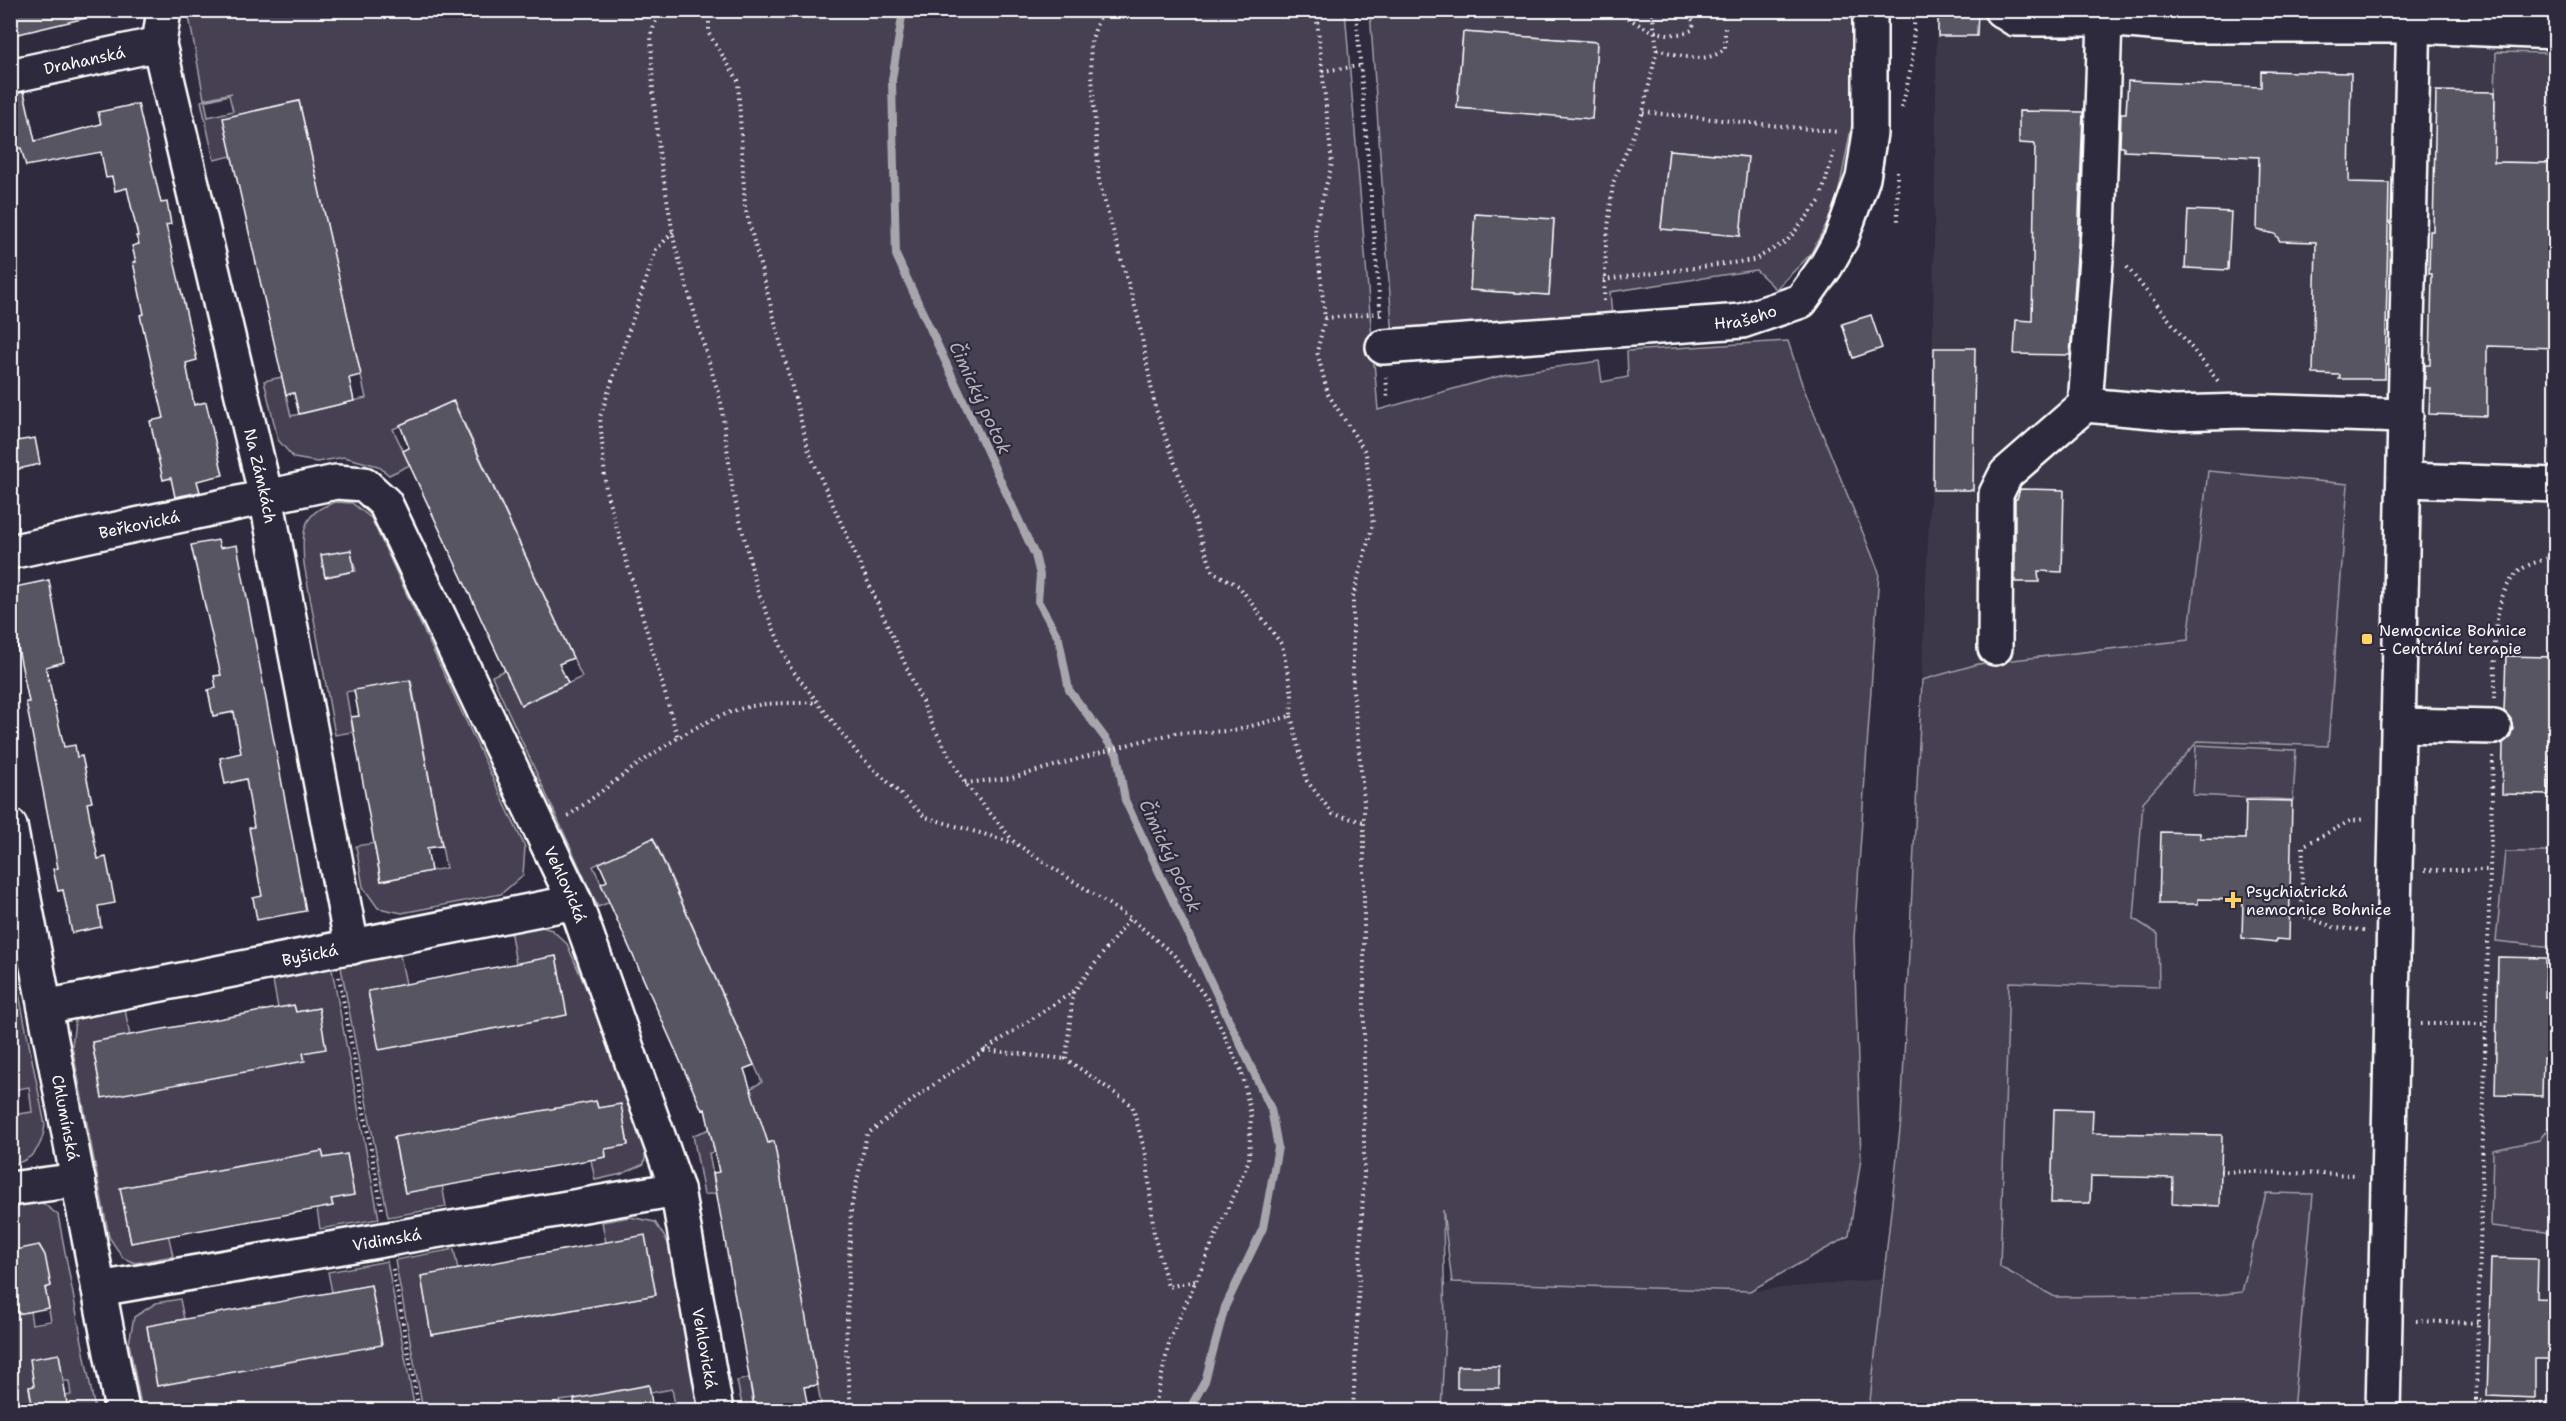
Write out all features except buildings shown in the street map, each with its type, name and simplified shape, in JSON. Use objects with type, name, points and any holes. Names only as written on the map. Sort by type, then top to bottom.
[{"type":"street","name":"Na Zámkách","points":[[164,10],[159,44],[266,497],[343,948]]},
{"type":"street","name":"Hrašeho","points":[[1383,347],[1742,321],[1801,301],[1826,266],[1841,239],[1863,178],[1870,134],[1870,10]]},
{"type":"street","points":[[2001,10],[2014,19],[2104,15],[2186,26],[2414,18],[2556,32]]},
{"type":"street","points":[[1995,648],[1996,494],[2006,474],[2085,405],[2098,232],[2104,15]]},
{"type":"street","points":[[2383,1410],[2414,18]]},
{"type":"street","name":"Drahanská","points":[[10,76],[159,44]]},
{"type":"street","points":[[2085,405],[2175,412],[2242,411],[2406,416]]},
{"type":"street","points":[[2405,480],[2556,485]]},
{"type":"street","name":"Vehlovická","points":[[266,497],[336,482],[364,484],[386,503],[575,902],[677,1189],[716,1410]]},
{"type":"street","name":"Beřkovická","points":[[10,552],[266,497]]},
{"type":"street","points":[[2398,725],[2494,727]]},
{"type":"street","name":"Chlumínská","points":[[10,826],[122,1410]]},
{"type":"street","name":"Byšická","points":[[45,1007],[575,902]]},
{"type":"street","points":[[10,1189],[78,1180]]},
{"type":"street","name":"Vidimská","points":[[99,1289],[677,1189]]},
{"type":"path","points":[[660,10],[651,34],[652,91],[659,151],[673,232],[696,325],[721,403],[733,492],[757,590],[790,667],[858,754],[925,818],[1015,843]]},
{"type":"path","points":[[709,10],[709,34],[738,80],[745,207],[810,452],[934,728],[964,783],[1015,843],[1130,918],[1174,955],[1207,999],[1241,1070],[1251,1115],[1249,1160],[1170,1339],[1154,1410]]},
{"type":"path","points":[[1101,10],[1090,46],[1099,182],[1137,317],[1155,407],[1214,572],[1239,586],[1282,645],[1292,694],[1291,716],[1307,781],[1334,814],[1364,822]]},
{"type":"path","points":[[1316,10],[1332,164],[1315,226],[1325,318],[1317,352],[1328,394],[1366,453],[1373,524],[1353,596],[1353,690],[1364,802],[1364,1173],[1353,1410]]},
{"type":"path","points":[[1356,10],[1388,400]]},
{"type":"path","points":[[1619,10],[1628,19],[1655,32],[1683,35],[1692,30],[1694,23],[1688,10]]},
{"type":"path","points":[[1643,112],[1839,132],[1820,201],[1787,241],[1754,260],[1603,280],[1613,183],[1643,112],[1657,49],[1652,10]]},
{"type":"path","points":[[1901,115],[1912,63],[1915,10]]},
{"type":"path","points":[[1657,49],[1684,57],[1702,58],[1719,54],[1725,48],[1725,24]]},
{"type":"path","points":[[1322,71],[1360,66]]},
{"type":"path","points":[[1897,168],[1898,222]]},
{"type":"path","points":[[673,232],[656,250],[600,417],[606,491],[678,738]]},
{"type":"path","points":[[2098,232],[2242,411]]},
{"type":"path","points":[[1325,318],[1380,313]]},
{"type":"path","points":[[2477,1410],[2498,614],[2506,585],[2524,568],[2556,555]]},
{"type":"path","points":[[543,834],[678,738],[712,717],[758,704],[818,702]]},
{"type":"path","points":[[964,783],[1012,778],[1134,742],[1176,733],[1231,731],[1291,716]]},
{"type":"path","points":[[2393,932],[2336,928],[2301,915],[2303,846],[2350,821],[2396,815]]},
{"type":"path","points":[[2395,870],[2490,870]]},
{"type":"path","points":[[851,1410],[846,1349],[851,1209],[867,1134],[984,1050],[1074,991],[1130,918]]},
{"type":"path","points":[[343,948],[387,1239],[419,1410]]},
{"type":"path","points":[[1066,1059],[1074,991]]},
{"type":"path","points":[[2392,1023],[2486,1024]]},
{"type":"path","points":[[984,1050],[1066,1059],[1132,1105],[1147,1159],[1154,1235],[1168,1287],[1196,1281]]},
{"type":"path","points":[[2220,1172],[2369,1176]]},
{"type":"path","points":[[2385,1319],[2478,1323]]},
{"type":"path","points":[[2476,1400],[2505,1410]]},
{"type":"path","points":[[2511,1410],[2556,1401]]},
{"type":"shaded area","points":[[2555,10],[2556,23],[2211,11]]},
{"type":"shaded area","points":[[188,11],[1345,11],[1378,410],[1507,374],[1599,361],[1602,382],[1628,377],[1627,351],[1788,341],[1802,384],[1879,572],[1854,938],[1861,1159],[1849,1236],[1750,1291],[1452,1282],[1443,1210],[1445,1332],[1441,1410],[787,1410],[821,1404],[774,1142],[709,1153],[716,1193],[704,1195],[693,1135],[758,1113],[746,1091],[762,1082],[654,839],[593,866],[610,902],[598,907],[492,676],[505,670],[522,705],[582,677],[454,401],[393,429],[410,465],[389,475],[378,466],[344,457],[317,462],[294,458],[278,440],[264,381],[282,377],[291,416],[366,398],[299,101],[224,118],[232,156],[214,160],[201,101],[232,93],[204,99]],"holes":[[[229,95],[233,111],[208,117],[205,101]]]},
{"type":"shaded area","points":[[1370,11],[1852,11],[1854,114],[1836,206],[1810,255],[1776,289],[1756,270],[1610,292],[1613,329],[1393,339]],"holes":[[[1463,32],[1597,42],[1592,118],[1457,108]],[[1669,150],[1747,157],[1740,236],[1661,228]],[[1475,214],[1554,220],[1549,295],[1470,290]]]},
{"type":"shaded area","name":"Psychiatrická nemocnice Bohnice","points":[[1937,11],[2555,11],[2555,1410],[1441,1410],[1444,1284],[1451,1282],[1750,1291],[1884,1279],[1901,1123],[1931,473]]},
{"type":"shaded area","points":[[2496,52],[2555,53],[2555,163],[2494,162]]},
{"type":"shaded area","points":[[2208,471],[2348,484],[2328,746],[2198,741],[2143,802],[2134,919],[2158,934],[2159,987],[2009,982],[2000,1267],[2055,1297],[2215,1295],[2242,1292],[2266,1193],[2313,1194],[2293,1410],[1869,1410],[1901,1120],[1922,680],[1978,664],[2188,640]]},
{"type":"shaded area","points":[[336,502],[352,503],[371,518],[525,847],[523,875],[501,894],[402,913],[378,908],[363,887],[356,846],[374,843],[381,881],[446,868],[411,680],[346,692],[353,732],[335,735],[303,553],[306,525],[316,511]],"holes":[[[350,550],[356,571],[325,577],[321,555]]]},
{"type":"shaded area","points":[[2196,745],[2296,750],[2293,800],[2193,795]]},
{"type":"shaded area","points":[[2505,852],[2555,852],[2555,947],[2496,941]]},
{"type":"shaded area","points":[[535,925],[552,930],[567,944],[649,1135],[644,1164],[622,1174],[595,1180],[591,1160],[606,1157],[605,1149],[628,1144],[620,1104],[598,1108],[596,1101],[581,1104],[560,1115],[559,1108],[394,1138],[405,1193],[421,1190],[420,1183],[441,1179],[446,1207],[388,1217],[340,962],[399,950],[406,984],[368,992],[380,1050],[566,1015],[556,956],[516,964],[510,929]]},
{"type":"shaded area","points":[[10,948],[45,1125],[42,1140],[35,1152],[25,1160],[11,1165],[11,1115],[32,1112],[29,1087],[11,1090]]},
{"type":"shaded area","points":[[331,964],[379,1219],[320,1229],[317,1209],[333,1206],[331,1199],[354,1195],[347,1154],[324,1158],[322,1151],[307,1154],[308,1161],[285,1157],[269,1161],[270,1168],[248,1164],[233,1167],[234,1174],[213,1179],[211,1171],[158,1181],[160,1188],[139,1192],[137,1185],[121,1188],[131,1243],[148,1240],[146,1233],[167,1229],[173,1256],[135,1263],[123,1258],[109,1237],[72,1046],[75,1021],[85,1013],[124,1004],[131,1042],[110,1046],[108,1039],[92,1042],[102,1097],[303,1053],[319,1008],[296,1012],[294,1005],[278,1008],[272,975]]},
{"type":"shaded area","points":[[2555,1120],[2555,1233],[2491,1226],[2493,1150],[2539,1140]]},
{"type":"shaded area","points":[[40,1201],[58,1215],[95,1410],[68,1410],[65,1396],[71,1395],[69,1381],[63,1381],[59,1354],[34,1386],[29,1387],[33,1410],[11,1410],[10,1284],[18,1313],[30,1311],[32,1324],[51,1321],[45,1288],[51,1285],[40,1246],[11,1251],[11,1206]]},
{"type":"shaded area","points":[[630,1217],[655,1222],[669,1244],[699,1410],[676,1410],[672,1389],[650,1393],[649,1385],[576,1406],[575,1399],[559,1401],[560,1409],[539,1410],[537,1405],[522,1408],[522,1410],[423,1410],[395,1260],[454,1249],[458,1270],[421,1276],[432,1335],[655,1295],[606,1243],[602,1222]]},
{"type":"shaded area","points":[[387,1261],[415,1410],[142,1410],[129,1343],[134,1317],[156,1303],[180,1299],[184,1319],[147,1327],[157,1386],[382,1344],[371,1285],[332,1292],[328,1272]]},
{"type":"shaded area","points":[[749,1378],[754,1410],[743,1410],[737,1381]]},
{"type":"waterway","name":"Čimický potok","points":[[903,10],[892,80],[896,255],[1035,555],[1040,575],[1038,601],[1059,639],[1069,690],[1117,754],[1125,800],[1271,1109],[1278,1147],[1263,1228],[1225,1307],[1205,1381],[1189,1410]]},
{"type":"place","name":"Nemocnice Bohnice - Centrální terapie","points":[[2367,639]]},
{"type":"place","name":"Psychiatrická nemocnice Bohnice","points":[[2233,900]]}]
